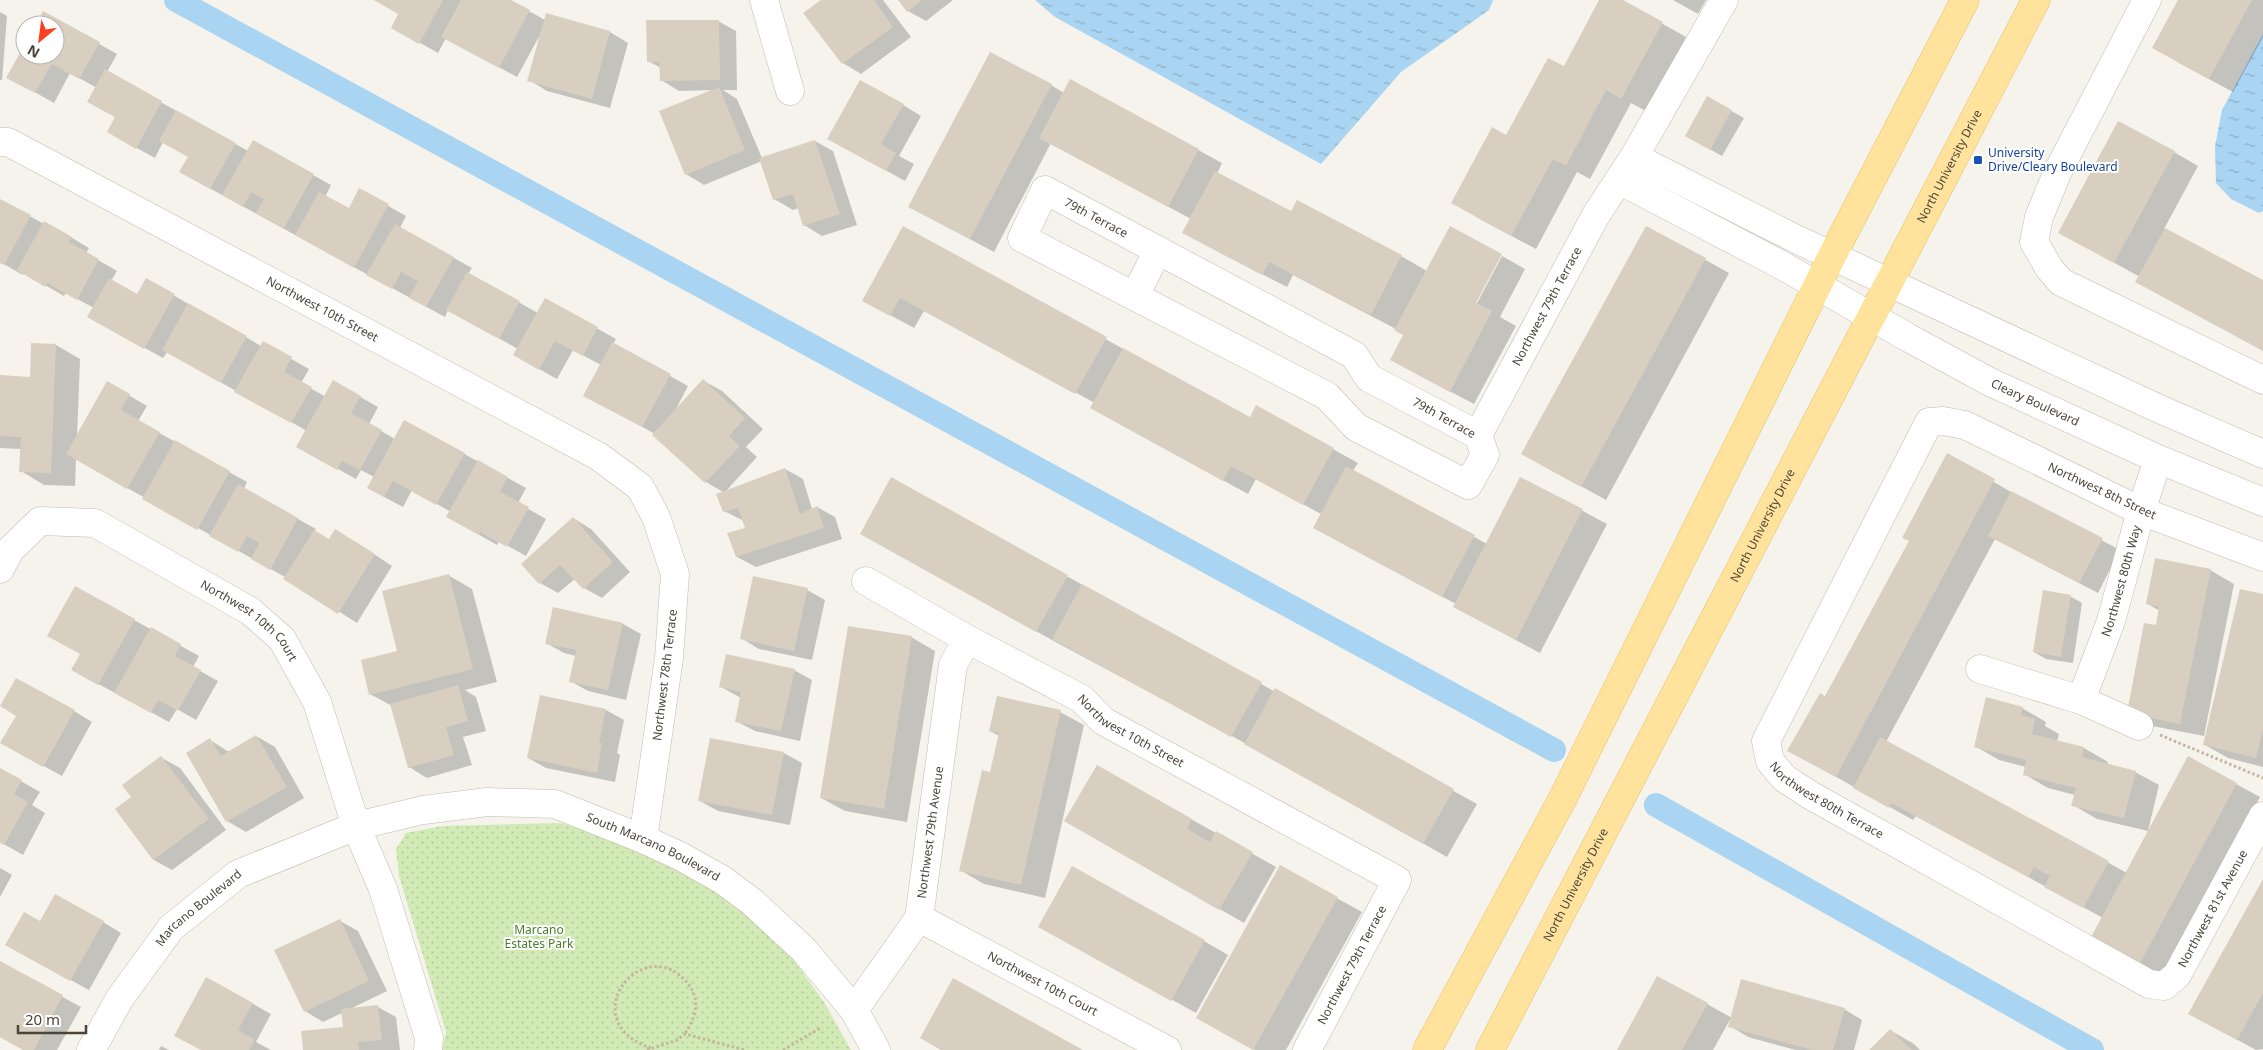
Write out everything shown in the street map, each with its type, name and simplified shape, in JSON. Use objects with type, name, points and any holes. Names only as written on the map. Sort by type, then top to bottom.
[{"type":"main road","points":[[1427,1050],[1563,798],[1832,256],[1965,0]]},
{"type":"main road","name":"North University Drive","points":[[1490,1050],[2036,0]]},
{"type":"street","points":[[764,0],[790,91]]},
{"type":"street","name":"Northwest 79th Terrace","points":[[1478,435],[1596,215],[1634,157],[1724,0]]},
{"type":"street","points":[[2147,0],[2058,172],[2039,217],[2034,242],[2049,268],[2061,282],[2263,380]]},
{"type":"street","name":"Northwest 10th Street","points":[[0,142],[8,142],[598,456],[640,487]]},
{"type":"street","points":[[1634,157],[1832,256],[2155,407],[2263,454]]},
{"type":"street","points":[[1619,180],[1818,286]]},
{"type":"street","name":"79th Terrace","points":[[1045,190],[1354,355],[1369,378],[1478,435],[1485,455],[1468,485],[1356,427],[1327,396],[1022,238],[1045,190]]},
{"type":"street","points":[[1135,296],[1158,250]]},
{"type":"street","name":"Cleary Boulevard","points":[[1818,286],[1990,382],[2158,459],[2263,502]]},
{"type":"street","points":[[1339,410],[1369,378]]},
{"type":"street","name":"Northwest 8th Street","points":[[1943,421],[1965,425],[2141,510],[2263,557]]},
{"type":"street","name":"Northwest 80th Terrace","points":[[1943,421],[1929,422],[1766,741],[1770,761],[1784,778],[1810,795],[2149,984],[2164,986],[2177,975]]},
{"type":"street","name":"Northwest 80th Way","points":[[2081,700],[2111,621],[2141,510],[2158,459]]},
{"type":"street","name":"Northwest 78th Terrace","points":[[640,487],[656,517],[675,574],[669,658],[642,839]]},
{"type":"street","name":"Northwest 10th Court","points":[[0,568],[10,550],[40,521],[95,523],[250,611],[282,639],[317,702],[356,826]]},
{"type":"street","name":"Northwest 10th Street","points":[[866,581],[967,639],[1082,699],[1103,721],[1397,880]]},
{"type":"street","name":"Northwest 79th Avenue","points":[[854,1010],[919,918],[953,665],[967,639]]},
{"type":"street","points":[[1980,669],[2081,700],[2139,726]]},
{"type":"street","name":"South Marcano Boulevard","points":[[356,826],[423,810],[487,802],[555,804],[642,839],[680,856],[721,879],[751,901],[804,950],[854,1010],[876,1050]]},
{"type":"street","name":"Northwest 81st Avenue","points":[[2177,975],[2263,816]]},
{"type":"street","points":[[356,826],[384,889],[430,1038],[428,1050]]},
{"type":"street","name":"Marcano Boulevard","points":[[91,1050],[120,998],[171,928],[238,874],[356,826]]},
{"type":"street","name":"Northwest 79th Terrace","points":[[1307,1050],[1397,880]]},
{"type":"street","name":"Northwest 10th Court","points":[[919,918],[1167,1050]]},
{"type":"path","points":[[2139,726],[2263,778]]},
{"type":"path","points":[[662,967],[674,971],[693,990],[696,1013],[685,1034],[677,1040],[649,1049],[632,1038],[618,1022],[615,1014],[616,995],[626,978],[642,970],[662,967]]},
{"type":"path","points":[[782,1050],[822,1027]]},
{"type":"path","points":[[685,1034],[745,1050]]},
{"type":"green space","name":"Marcano Estates Park","points":[[560,823],[662,852],[772,930],[824,1002],[851,1050],[442,1050],[446,1032],[399,876],[396,849],[406,833],[442,826]]},
{"type":"water","points":[[1035,0],[1493,0],[1489,10],[1401,72],[1321,164],[1055,17]]},
{"type":"water","points":[[2263,34],[2263,211],[2259,213],[2231,199],[2216,183],[2215,146],[2222,110]]},
{"type":"building","points":[[374,0],[443,0],[419,44],[391,28],[398,14]]},
{"type":"building","points":[[461,0],[511,0],[530,10],[499,68],[441,37]]},
{"type":"building","points":[[821,0],[874,0],[893,27],[842,64],[803,13]]},
{"type":"building","points":[[898,0],[922,0],[907,12]]},
{"type":"building","points":[[1599,0],[1623,0],[1663,22],[1621,99],[1606,90],[1566,166],[1553,159],[1511,236],[1451,203],[1492,127],[1506,135],[1548,58],[1564,66]]},
{"type":"building","points":[[2178,0],[2252,0],[2209,79],[2152,48]]},
{"type":"building","points":[[43,11],[50,15],[41,15]]},
{"type":"building","points":[[546,13],[610,31],[592,99],[527,81]]},
{"type":"building","points":[[646,20],[719,20],[720,80],[660,81],[659,62],[647,62]]},
{"type":"building","points":[[65,23],[100,42],[79,79],[54,65],[65,65]]},
{"type":"building","points":[[990,52],[1052,84],[970,239],[908,207]]},
{"type":"building","points":[[15,62],[15,65],[51,65],[35,93],[6,78]]},
{"type":"building","points":[[105,69],[162,101],[136,149],[107,132],[115,117],[87,102]]},
{"type":"building","points":[[1070,79],[1199,149],[1168,207],[1039,138]]},
{"type":"building","points":[[860,80],[904,104],[881,144],[896,153],[886,171],[827,139]]},
{"type":"building","points":[[719,87],[745,150],[685,175],[659,111]]},
{"type":"building","points":[[1707,96],[1732,110],[1710,150],[1685,136]]},
{"type":"building","points":[[176,110],[236,143],[210,189],[179,172],[188,157],[159,141]]},
{"type":"building","points":[[2118,121],[2175,151],[2114,263],[2058,233]]},
{"type":"building","points":[[253,140],[314,174],[284,228],[256,213],[264,199],[251,192],[243,207],[222,195]]},
{"type":"building","points":[[815,140],[840,214],[803,226],[793,194],[773,200],[759,158]]},
{"type":"building","points":[[1215,171],[1291,211],[1297,200],[1402,255],[1371,315],[1269,262],[1262,275],[1182,233]]},
{"type":"building","points":[[359,188],[389,204],[354,268],[295,235],[319,192],[349,208]]},
{"type":"building","points":[[0,199],[31,215],[4,265],[0,263]]},
{"type":"building","points":[[44,221],[72,237],[69,242],[99,259],[77,300],[47,283],[45,287],[17,270]]},
{"type":"building","points":[[395,224],[454,257],[426,307],[409,298],[418,281],[401,272],[392,289],[366,275]]},
{"type":"building","points":[[903,226],[1107,337],[1075,394],[900,298],[890,316],[862,301]]},
{"type":"building","points":[[1450,226],[1502,254],[1476,303],[1492,311],[1450,392],[1390,360],[1403,335],[1394,330]]},
{"type":"building","points":[[1646,226],[1706,258],[1581,487],[1521,454]]},
{"type":"building","points":[[2165,228],[2263,280],[2263,351],[2135,282]]},
{"type":"building","points":[[467,272],[520,301],[499,339],[446,310]]},
{"type":"building","points":[[109,278],[137,294],[146,278],[175,294],[144,349],[87,317]]},
{"type":"building","points":[[545,298],[598,327],[583,356],[555,341],[539,370],[513,355]]},
{"type":"building","points":[[188,303],[247,336],[221,383],[162,350]]},
{"type":"building","points":[[263,341],[292,357],[284,372],[312,387],[291,423],[234,392]]},
{"type":"building","points":[[612,342],[671,374],[642,427],[583,396]]},
{"type":"building","points":[[31,343],[56,344],[51,473],[19,472],[21,437],[0,436],[0,375],[30,377]]},
{"type":"building","points":[[1123,348],[1250,417],[1256,405],[1334,448],[1303,505],[1231,466],[1223,481],[1090,408]]},
{"type":"building","points":[[703,379],[745,418],[729,436],[740,446],[705,483],[652,435]]},
{"type":"building","points":[[333,380],[361,396],[351,413],[382,430],[360,470],[342,461],[337,470],[296,447]]},
{"type":"building","points":[[107,381],[130,394],[121,410],[160,432],[127,489],[66,454]]},
{"type":"building","points":[[404,420],[465,453],[436,505],[393,481],[384,497],[367,488]]},
{"type":"building","points":[[175,440],[230,471],[197,530],[142,499]]},
{"type":"building","points":[[1947,453],[1995,479],[1836,777],[1787,751],[1820,693],[1825,696],[1909,541],[1902,538]]},
{"type":"building","points":[[478,460],[508,477],[500,492],[529,507],[507,547],[480,532],[479,535],[446,517]]},
{"type":"building","points":[[1346,466],[1475,535],[1442,597],[1313,528]]},
{"type":"building","points":[[785,468],[800,514],[817,506],[824,528],[736,557],[727,533],[745,528],[738,508],[723,512],[716,494]]},
{"type":"building","points":[[891,477],[1068,575],[1036,632],[860,534]]},
{"type":"building","points":[[1520,477],[1583,509],[1516,640],[1453,607]]},
{"type":"building","points":[[238,484],[298,518],[270,570],[251,559],[259,543],[247,536],[238,552],[209,536]]},
{"type":"building","points":[[2011,491],[2103,538],[2079,583],[1988,536]]},
{"type":"building","points":[[573,517],[613,562],[583,589],[560,565],[539,584],[521,564]]},
{"type":"building","points":[[335,529],[375,554],[338,614],[283,579],[314,530],[329,539]]},
{"type":"building","points":[[2155,558],[2211,569],[2180,724],[2127,713],[2144,623],[2156,625],[2159,607],[2146,604]]},
{"type":"building","points":[[449,574],[473,669],[369,695],[361,660],[397,651],[382,591]]},
{"type":"building","points":[[753,576],[808,588],[794,651],[740,639]]},
{"type":"building","points":[[1082,584],[1262,682],[1231,737],[1052,639]]},
{"type":"building","points":[[75,586],[135,619],[98,685],[71,670],[80,654],[47,636]]},
{"type":"building","points":[[2240,589],[2263,594],[2263,730],[2256,758],[2203,745]]},
{"type":"building","points":[[2043,590],[2071,595],[2061,657],[2033,652]]},
{"type":"building","points":[[553,607],[623,623],[608,690],[569,682],[576,650],[545,644]]},
{"type":"building","points":[[848,626],[912,636],[884,809],[820,798]]},
{"type":"building","points":[[151,627],[181,644],[175,656],[201,670],[178,711],[158,700],[151,713],[114,693]]},
{"type":"building","points":[[726,654],[795,669],[781,731],[735,722],[741,692],[719,687]]},
{"type":"building","points":[[16,678],[75,710],[43,767],[0,743],[16,716],[0,706]]},
{"type":"building","points":[[458,685],[468,721],[446,727],[454,755],[408,768],[390,704]]},
{"type":"building","points":[[1275,688],[1454,789],[1423,844],[1244,744]]},
{"type":"building","points":[[540,695],[606,709],[599,743],[602,743],[597,773],[527,758]]},
{"type":"building","points":[[997,696],[1061,710],[1021,885],[959,871],[982,770],[990,772],[999,733],[989,731]]},
{"type":"building","points":[[1986,697],[2023,707],[2021,715],[2035,719],[2032,734],[2084,747],[2082,757],[2136,771],[2124,818],[2071,806],[2076,788],[2023,775],[2026,760],[1974,747]]},
{"type":"building","points":[[256,735],[287,787],[226,822],[186,753],[210,738],[221,756]]},
{"type":"building","points":[[1880,737],[2109,861],[2083,908],[2044,887],[2050,876],[2034,867],[2028,877],[1891,803],[1889,808],[1853,788]]},
{"type":"building","points":[[710,738],[784,752],[772,815],[698,801]]},
{"type":"building","points":[[161,756],[209,819],[153,860],[115,809],[131,797],[122,785]]},
{"type":"building","points":[[2188,756],[2237,783],[2138,967],[2089,941]]},
{"type":"building","points":[[1097,765],[1192,819],[1187,829],[1210,842],[1216,831],[1253,852],[1219,910],[1064,821]]},
{"type":"building","points":[[0,768],[22,780],[14,794],[28,802],[4,845],[0,843]]},
{"type":"building","points":[[1280,865],[1338,897],[1253,1050],[1196,1018]]},
{"type":"building","points":[[1072,866],[1205,940],[1171,1001],[1038,927]]},
{"type":"building","points":[[2263,879],[2263,993],[2237,1040],[2188,1014]]},
{"type":"building","points":[[55,894],[104,921],[70,981],[5,945],[24,912],[40,921]]},
{"type":"building","points":[[340,919],[369,981],[304,1012],[274,950]]},
{"type":"building","points":[[0,961],[63,995],[34,1050],[23,1050],[0,1037]]},
{"type":"building","points":[[1657,976],[1708,1003],[1682,1050],[1617,1050]]},
{"type":"building","points":[[206,977],[253,1003],[238,1030],[255,1040],[249,1050],[201,1050],[174,1036]]},
{"type":"building","points":[[953,978],[1083,1050],[941,1050],[920,1038]]},
{"type":"building","points":[[1741,979],[1845,1008],[1833,1050],[1812,1050],[1728,1027]]},
{"type":"building","points":[[378,1005],[382,1040],[358,1042],[359,1050],[303,1050],[301,1031],[343,1027],[341,1009]]},
{"type":"building","points":[[1890,1029],[1912,1050],[1869,1050]]},
{"type":"waterway","points":[[176,0],[1554,750]]},
{"type":"waterway","points":[[1656,805],[2092,1050]]},
{"type":"place","name":"University Drive/Cleary Boulevard","points":[[1978,160]]}]
